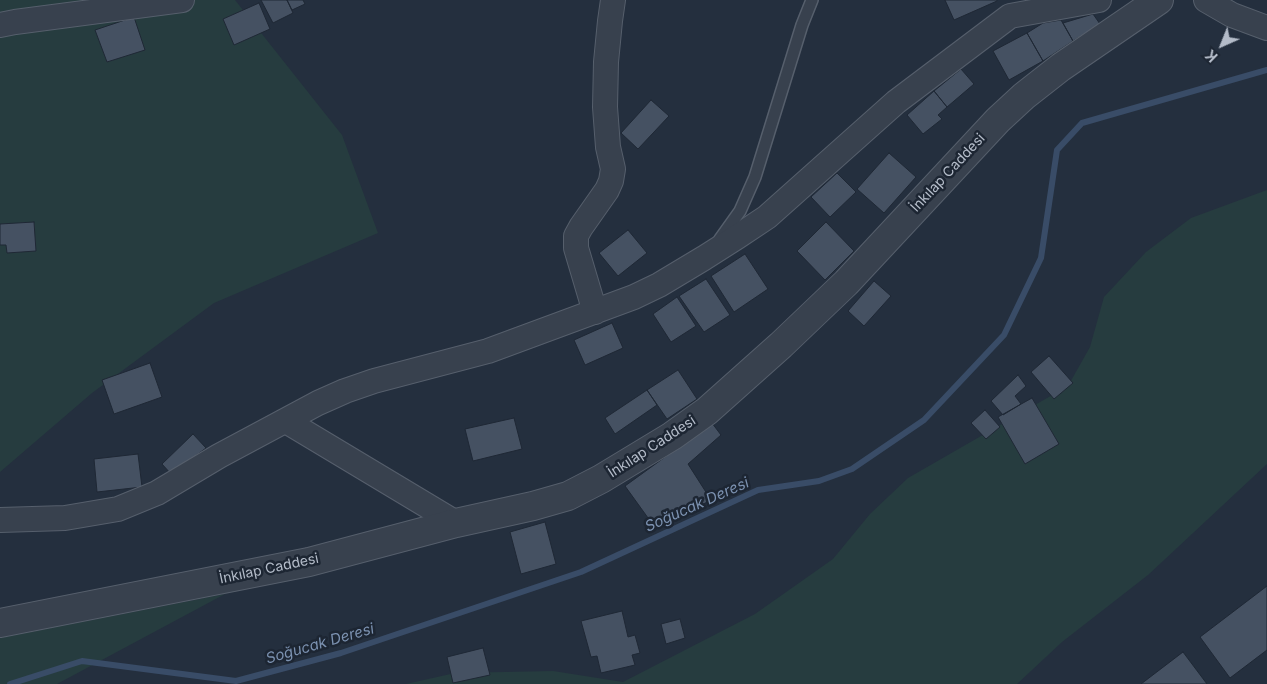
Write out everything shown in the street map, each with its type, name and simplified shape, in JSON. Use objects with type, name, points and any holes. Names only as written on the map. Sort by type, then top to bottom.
[{"type":"street","points":[[0,25],[182,0]]},
{"type":"street","points":[[595,312],[576,248],[576,236],[607,190],[613,169],[608,147],[605,107],[606,62],[613,0]]},
{"type":"street","points":[[0,520],[65,518],[118,508],[157,492],[219,456],[318,403],[345,391],[374,380],[488,351],[634,297],[704,258],[767,217],[896,102],[1006,8],[1099,0]]},
{"type":"street","name":"İnkılap Caddesi","points":[[0,622],[309,562],[456,523],[533,506],[568,496],[602,480],[672,436],[707,411],[781,345],[846,283],[1017,102],[1061,67],[1159,0]]},
{"type":"street","points":[[1206,0],[1232,15],[1267,28]]},
{"type":"street","points":[[286,421],[456,523]]},
{"type":"lane","points":[[704,258],[728,229],[748,195],[802,25],[812,0]]},
{"type":"green space","points":[[0,0],[235,0],[342,135],[378,233],[214,303],[92,393],[0,472]]},
{"type":"green space","points":[[1267,190],[1267,464],[1148,575],[1062,642],[1017,684],[406,684],[455,673],[553,671],[623,682],[755,614],[833,559],[870,514],[908,478],[1068,386],[1090,347],[1104,297],[1146,252],[1191,218]]},
{"type":"green space","points":[[225,594],[57,684],[0,684],[0,638]]},
{"type":"building","points":[[261,0],[287,0],[293,13],[273,23]]},
{"type":"building","points":[[287,0],[303,0],[305,4],[292,10]]},
{"type":"building","points":[[945,0],[997,0],[997,1],[954,20]]},
{"type":"building","points":[[259,3],[270,29],[234,45],[223,19]]},
{"type":"building","points":[[1093,14],[1100,24],[1073,41],[1063,23]]},
{"type":"building","points":[[134,17],[145,50],[107,62],[95,30]]},
{"type":"building","points":[[1061,20],[1073,41],[1043,61],[1027,33],[1043,23]]},
{"type":"building","points":[[1027,33],[1043,61],[1009,80],[993,51]]},
{"type":"building","points":[[961,69],[974,84],[947,107],[934,91]]},
{"type":"building","points":[[934,91],[947,107],[938,115],[942,119],[923,134],[907,115]]},
{"type":"building","points":[[651,100],[669,116],[638,149],[621,133]]},
{"type":"building","points":[[889,153],[916,177],[884,213],[857,189]]},
{"type":"building","points":[[837,173],[856,192],[830,217],[811,197]]},
{"type":"building","points":[[34,222],[36,251],[7,253],[6,245],[0,245],[0,224]]},
{"type":"building","points":[[826,222],[854,251],[825,280],[797,251]]},
{"type":"building","points":[[628,230],[647,253],[618,276],[599,253]]},
{"type":"building","points":[[745,254],[768,289],[734,312],[711,276]]},
{"type":"building","points":[[706,279],[730,315],[704,332],[679,296]]},
{"type":"building","points":[[874,281],[891,296],[864,326],[848,311]]},
{"type":"building","points":[[677,297],[696,326],[671,342],[653,314]]},
{"type":"building","points":[[612,323],[623,348],[585,365],[574,340]]},
{"type":"building","points":[[1049,356],[1073,383],[1054,399],[1031,372]]},
{"type":"building","points":[[150,363],[162,397],[114,414],[102,380]]},
{"type":"building","points":[[678,370],[697,399],[667,419],[647,390]]},
{"type":"building","points":[[1018,375],[1026,386],[1015,396],[1021,404],[1003,415],[991,401]]},
{"type":"building","points":[[647,390],[657,405],[615,434],[605,418]]},
{"type":"building","points":[[1032,398],[1059,444],[1025,464],[998,417]]},
{"type":"building","points":[[985,410],[1000,427],[986,439],[971,423]]},
{"type":"building","points":[[514,418],[522,449],[473,461],[465,429]]},
{"type":"building","points":[[712,423],[721,435],[688,464],[711,500],[656,529],[625,486]]},
{"type":"building","points":[[193,434],[206,448],[171,474],[162,464]]},
{"type":"building","points":[[138,454],[142,487],[97,492],[94,459]]},
{"type":"building","points":[[545,522],[556,564],[521,574],[510,532]]},
{"type":"building","points":[[1267,586],[1267,650],[1230,678],[1200,637]]},
{"type":"building","points":[[622,611],[628,637],[635,635],[640,653],[632,655],[635,665],[601,673],[597,656],[591,657],[581,621]]},
{"type":"building","points":[[680,619],[685,638],[666,644],[661,624]]},
{"type":"building","points":[[483,648],[490,675],[453,683],[447,657]]},
{"type":"building","points":[[1183,652],[1207,684],[1141,684]]},
{"type":"waterway","name":"Soğucak Deresi","points":[[10,684],[82,661],[236,681],[341,653],[581,572],[758,490],[819,481],[852,469],[924,420],[1004,335],[1041,258],[1057,150],[1082,123],[1267,70]]}]
